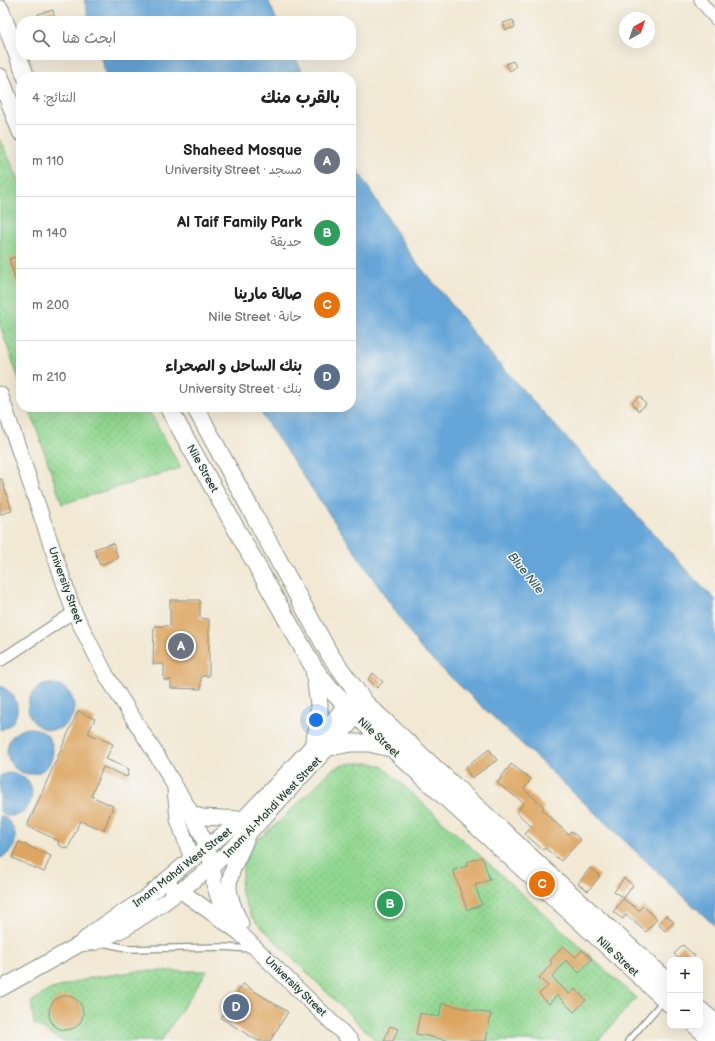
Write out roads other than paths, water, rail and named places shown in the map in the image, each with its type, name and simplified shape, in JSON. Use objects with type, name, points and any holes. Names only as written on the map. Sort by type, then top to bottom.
[{"type":"main road","points":[[0,9],[16,51]]},
{"type":"main road","points":[[20,60],[24,72]]},
{"type":"main road","points":[[0,77],[16,119]]},
{"type":"main road","name":"University Street","points":[[0,394],[74,612],[106,675],[192,814],[207,847],[214,884],[222,908],[243,936]]},
{"type":"main road","name":"Nile Street","points":[[171,412],[314,668],[329,688],[356,704],[667,994]]},
{"type":"main road","name":"Nile Street","points":[[198,412],[356,704],[391,748],[448,790]]},
{"type":"main road","points":[[253,559],[271,547]]},
{"type":"main road","points":[[313,744],[319,724],[319,705],[314,668]]},
{"type":"main road","name":"Imam Mahdi West Street","points":[[80,944],[93,932],[145,898],[242,819],[313,744],[356,704]]},
{"type":"main road","name":"Imam Al-Mahdi West Street","points":[[0,990],[80,944],[97,942],[127,927],[181,891],[212,867],[247,835],[330,747],[356,704]]},
{"type":"main road","points":[[330,747],[351,743],[369,743],[391,748]]},
{"type":"main road","name":"University Street","points":[[174,784],[178,819],[192,859]]},
{"type":"main road","points":[[192,814],[220,819],[242,819]]},
{"type":"main road","points":[[243,936],[229,887],[235,864],[247,835]]},
{"type":"main road","name":"University Street","points":[[161,885],[181,891],[243,936],[351,1041]]},
{"type":"main road","points":[[703,1013],[715,1023]]},
{"type":"main road","points":[[700,1029],[714,1041]]},
{"type":"street","points":[[700,0],[715,19]]},
{"type":"street","points":[[0,661],[74,612]]},
{"type":"lane","points":[[97,942],[131,949],[222,947],[258,949]]},
{"type":"lane","points":[[628,1041],[667,996]]},
{"type":"water","points":[[84,0],[268,0],[275,16],[89,16]]},
{"type":"water","points":[[101,60],[296,60],[302,72],[105,72]]},
{"type":"water","name":"Blue Nile","points":[[356,168],[414,260],[445,296],[483,346],[701,586],[715,599],[715,926],[421,649],[261,412],[356,412]]},
{"type":"water","points":[[56,684],[60,685],[70,694],[73,698],[73,716],[64,726],[56,730],[46,730],[38,726],[29,716],[28,702],[32,694],[42,685]]},
{"type":"water","points":[[0,686],[13,695],[17,708],[13,721],[8,726],[0,730]]},
{"type":"water","points":[[26,728],[34,728],[43,732],[49,738],[53,751],[49,764],[43,770],[34,774],[26,774],[17,770],[11,764],[7,755],[7,747],[11,738],[17,732]]},
{"type":"water","points":[[8,773],[21,775],[29,782],[32,790],[31,800],[27,808],[20,814],[11,816],[0,812],[0,776]]},
{"type":"water","points":[[0,815],[11,824],[14,830],[15,843],[7,854],[0,858]]},
{"type":"place","name":"Shaheed Mosque","points":[[181,646]]},
{"type":"place","name":"صالة مارينا","points":[[542,884]]},
{"type":"place","name":"Al Taif Family Park","points":[[390,904]]},
{"type":"place","name":"بنك الساحل و الصحراء","points":[[236,1007]]}]
